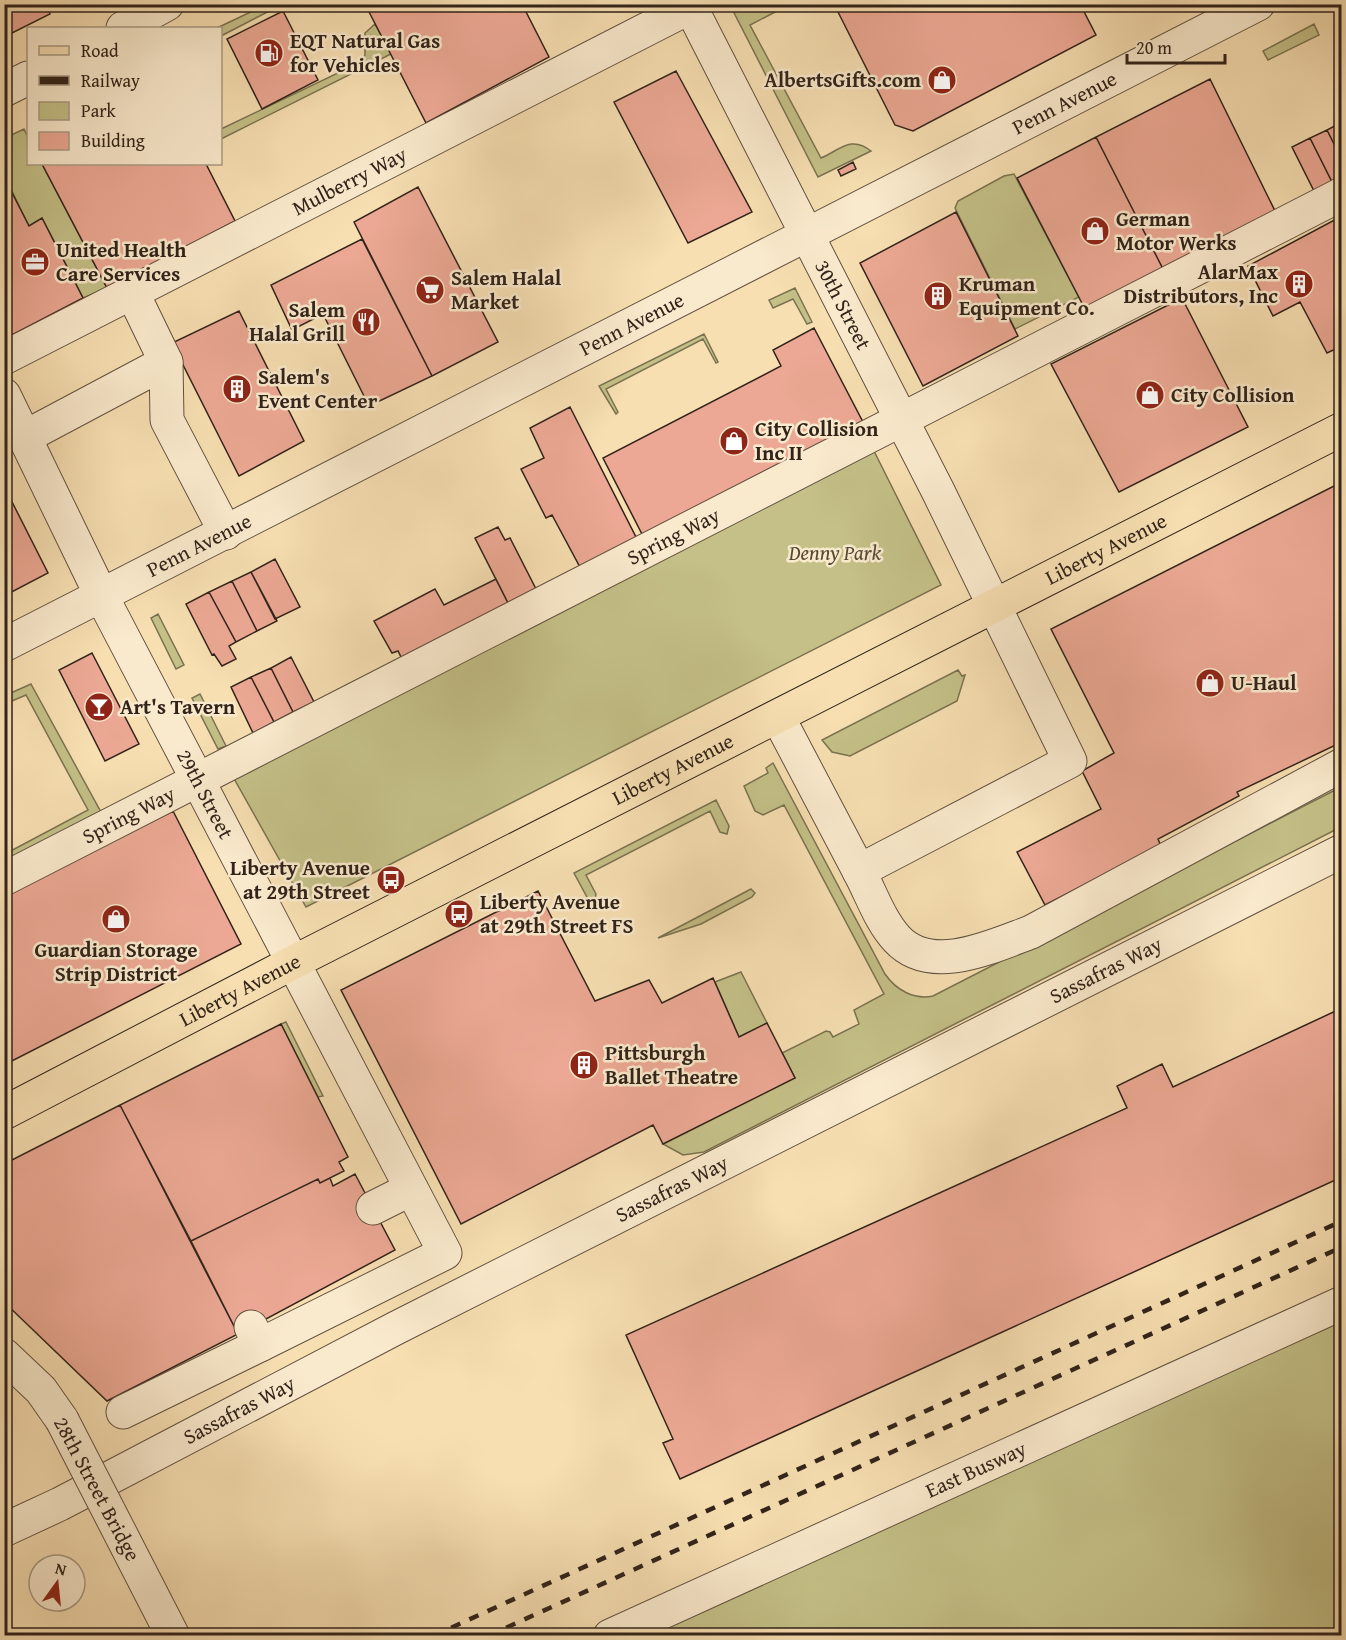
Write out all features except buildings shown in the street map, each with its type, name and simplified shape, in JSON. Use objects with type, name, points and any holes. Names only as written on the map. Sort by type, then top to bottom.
[{"type":"main road","name":"Liberty Avenue","points":[[4,1113],[292,963],[1341,429]]},
{"type":"street","points":[[125,27],[167,4]]},
{"type":"street","name":"Penn Avenue","points":[[4,645],[102,597],[1258,4]]},
{"type":"street","name":"30th Street","points":[[691,5],[806,236],[902,418],[1070,761],[860,871]]},
{"type":"street","name":"Mulberry Way","points":[[4,358],[133,294],[691,5]]},
{"type":"street","points":[[4,90],[27,78]]},
{"type":"street","name":"Spring Way","points":[[4,879],[1341,194]]},
{"type":"street","points":[[133,294],[166,362],[167,420],[226,533]]},
{"type":"street","points":[[25,437],[166,362]]},
{"type":"street","name":"29th Street","points":[[4,395],[102,597],[445,1253],[256,1336],[123,1412]]},
{"type":"street","points":[[778,717],[888,927],[898,940],[915,952],[933,957],[956,955],[987,948],[1031,932],[1341,765]]},
{"type":"street","name":"Sassafras Way","points":[[4,1530],[52,1508],[396,1328],[1341,851]]},
{"type":"street","points":[[373,1208],[411,1189]]},
{"type":"street","name":"East Busway","points":[[610,1635],[1341,1303]]},
{"type":"street","name":"28th Street Bridge","points":[[4,1355],[41,1390],[62,1420],[173,1635]]},
{"type":"green space","points":[[265,5],[281,5],[222,35],[222,27],[219,27]]},
{"type":"green space","points":[[730,5],[779,5],[779,10],[750,25],[821,158],[851,144],[864,146],[871,151],[818,177]]},
{"type":"green space","points":[[375,24],[391,54],[222,138],[222,129],[361,62],[365,55],[365,33]]},
{"type":"green space","points":[[1314,24],[1319,35],[1268,60],[1263,51]]},
{"type":"green space","points":[[24,129],[27,136],[27,165],[43,165],[107,288],[83,298],[42,218],[29,226],[5,177],[5,138]]},
{"type":"green space","points":[[1014,174],[1079,297],[1015,329],[955,208],[958,201],[1004,176]]},
{"type":"green space","points":[[795,288],[812,322],[807,324],[793,299],[773,308],[769,300]]},
{"type":"green space","points":[[704,334],[718,362],[716,363],[703,339],[606,389],[618,412],[616,414],[599,386]]},
{"type":"green space","name":"Denny Park","points":[[872,447],[941,585],[306,907],[232,775]]},
{"type":"green space","points":[[158,614],[184,665],[176,669],[151,618]]},
{"type":"green space","points":[[958,670],[962,676],[965,675],[957,701],[850,756],[832,752],[822,740]]},
{"type":"green space","points":[[31,684],[102,814],[5,863],[5,854],[88,810],[26,695],[5,704],[4,696]]},
{"type":"green space","points":[[200,694],[226,746],[218,749],[192,698]]},
{"type":"green space","points":[[773,763],[885,974],[894,985],[906,993],[926,997],[933,996],[1341,787],[1341,827],[704,1152],[683,1155],[663,1144],[795,1078],[782,1053],[826,1031],[830,1032],[833,1037],[859,1024],[854,1010],[884,994],[784,805],[763,815],[755,811],[744,786],[768,773],[766,768]]},
{"type":"green space","points":[[716,800],[729,826],[727,834],[720,832],[710,811],[586,875],[596,894],[595,899],[588,899],[574,873]]},
{"type":"green space","points":[[751,889],[755,893],[752,897],[701,924],[658,938]]},
{"type":"green space","points":[[741,972],[767,1023],[739,1037],[715,982]]},
{"type":"green space","points":[[286,1022],[323,1096],[318,1097],[281,1024]]},
{"type":"green space","points":[[1341,1303],[1341,1635],[610,1635]]},
{"type":"railway","points":[[433,1636],[1342,1221]]},
{"type":"railway","points":[[488,1636],[1342,1247]]},
{"type":"place","name":"EQT Natural Gas for Vehicles","points":[[269,53]]},
{"type":"place","name":"AlbertsGifts.com","points":[[942,80]]},
{"type":"place","name":"German Motor Werks","points":[[1095,231]]},
{"type":"place","name":"United Health Care Services","points":[[35,262]]},
{"type":"place","name":"AlarMax Distributors, Inc","points":[[1299,284]]},
{"type":"place","name":"Salem Halal Market","points":[[430,290]]},
{"type":"place","name":"Kruman Equipment Co.","points":[[938,296]]},
{"type":"place","name":"Salem Halal Grill","points":[[366,322]]},
{"type":"place","name":"Salem's Event Center","points":[[237,389]]},
{"type":"place","name":"City Collision","points":[[1150,395]]},
{"type":"place","name":"City Collision Inc II","points":[[734,441]]},
{"type":"place","name":"U-Haul","points":[[1210,683]]},
{"type":"place","name":"Art's Tavern","points":[[99,707]]},
{"type":"place","name":"Liberty Avenue at 29th Street","points":[[391,880]]},
{"type":"place","name":"Liberty Avenue at 29th Street FS","points":[[459,914]]},
{"type":"place","name":"Guardian Storage Strip District","points":[[116,919]]},
{"type":"place","name":"Pittsburgh Ballet Theatre","points":[[584,1065]]}]
